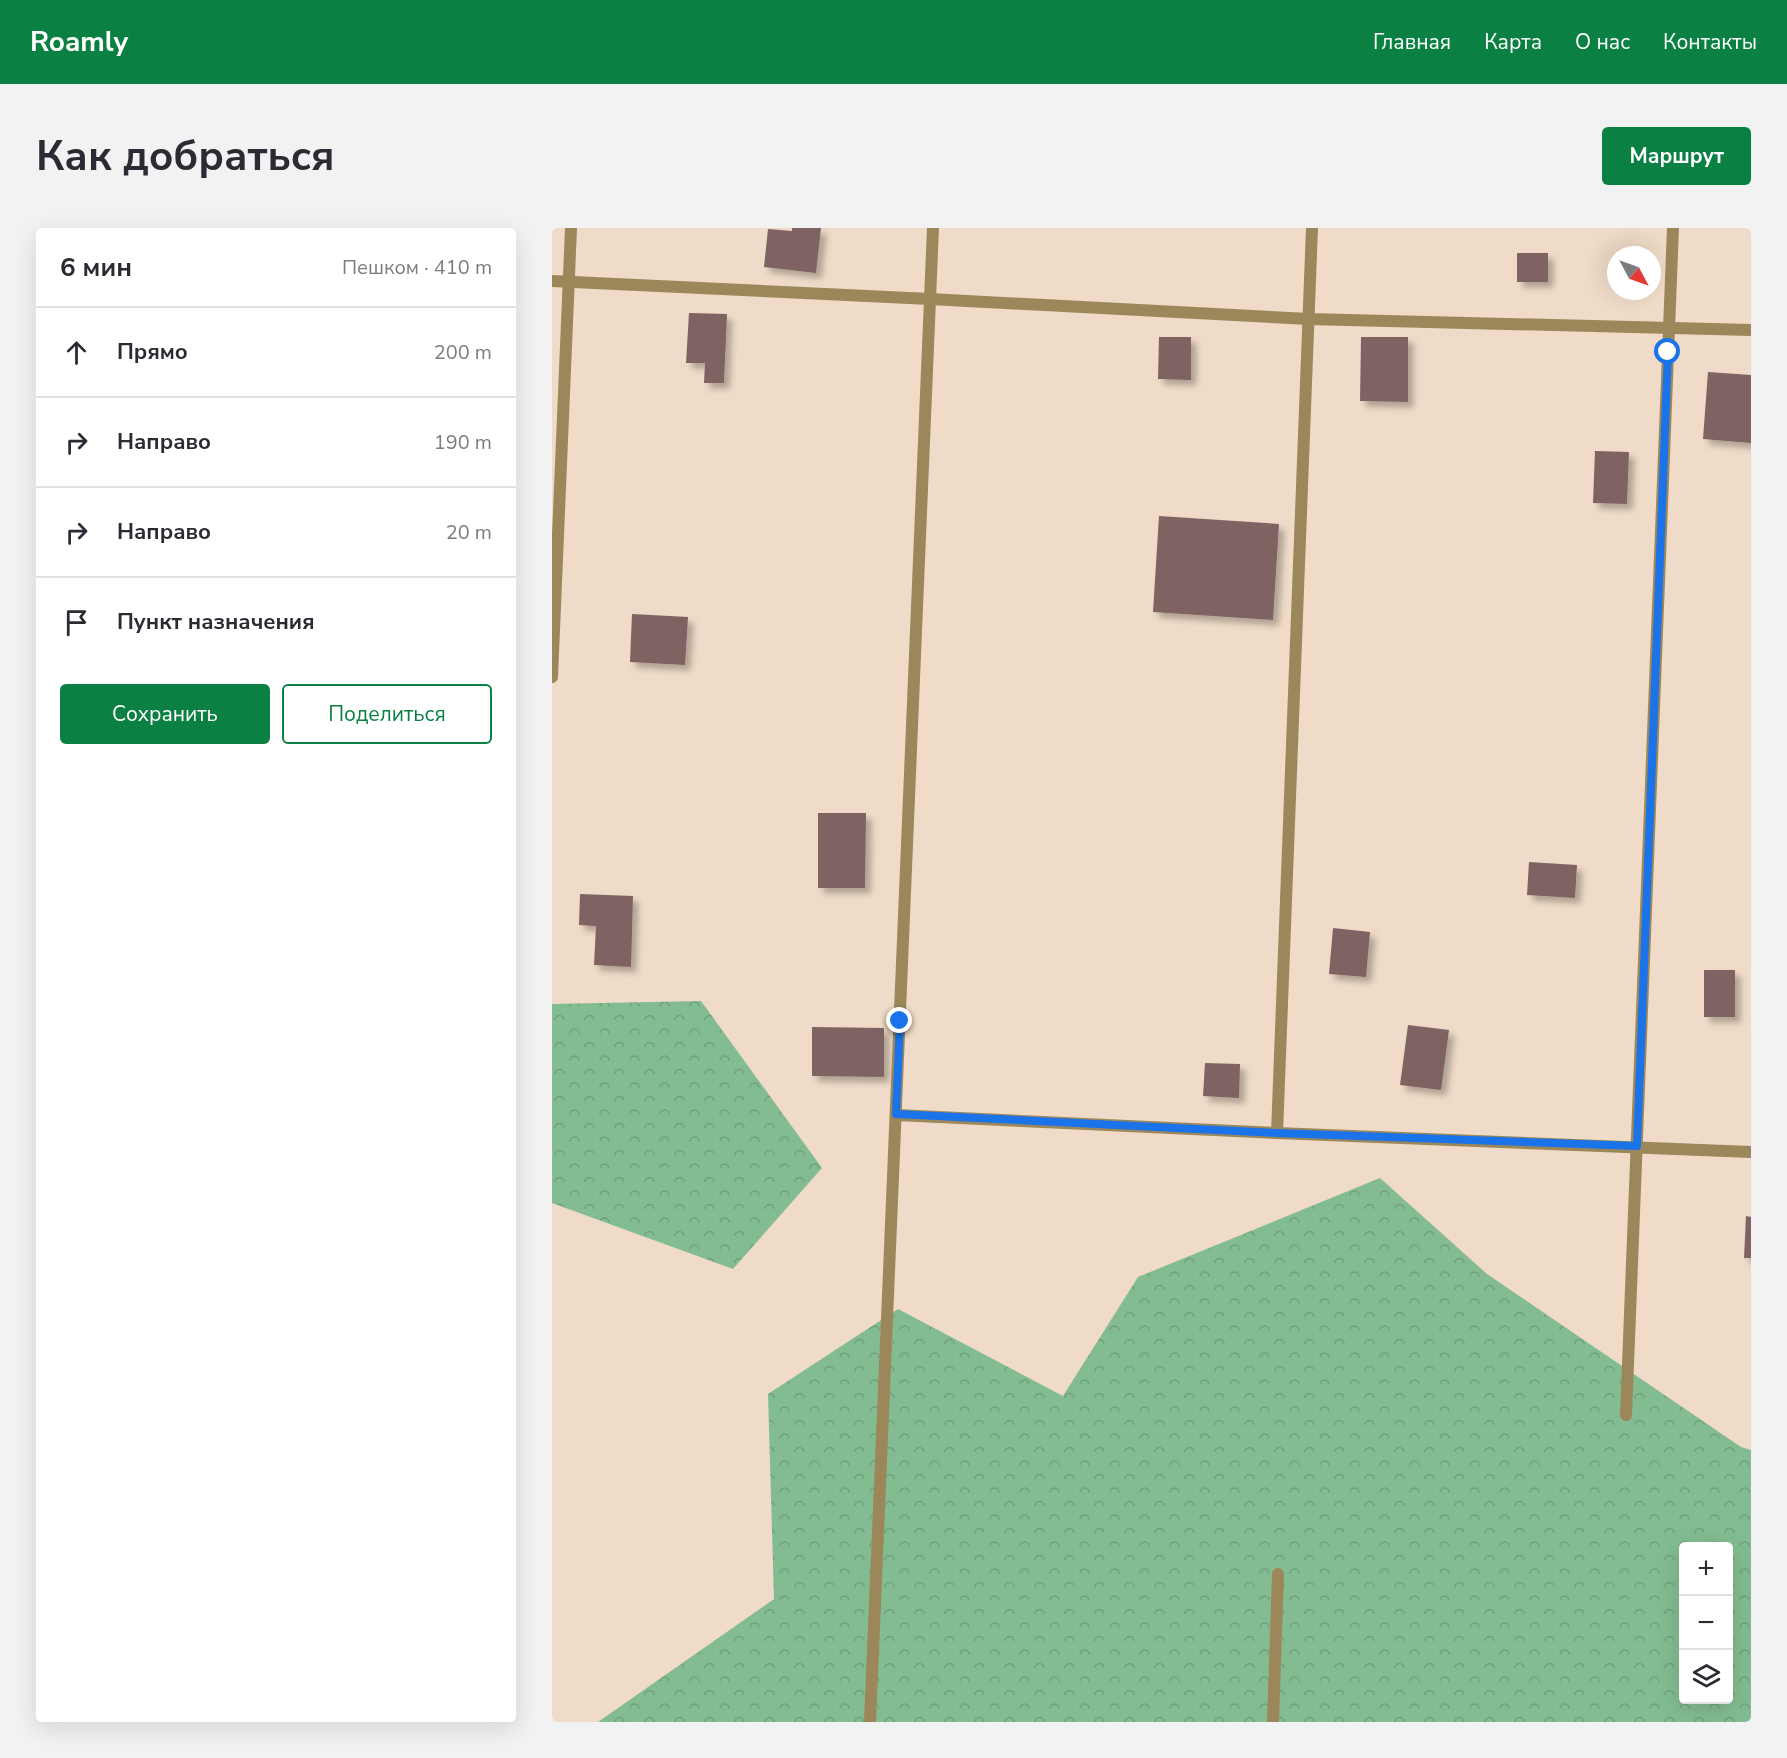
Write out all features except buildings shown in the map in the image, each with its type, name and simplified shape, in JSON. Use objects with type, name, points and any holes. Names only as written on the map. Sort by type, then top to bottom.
[{"type":"lane","points":[[552,677],[571,228]]},
{"type":"lane","points":[[870,1722],[933,228]]},
{"type":"lane","points":[[1277,1133],[1312,228]]},
{"type":"lane","points":[[1626,1415],[1673,228]]},
{"type":"lane","points":[[552,281],[1308,319],[1751,330]]},
{"type":"lane","points":[[896,1114],[1277,1133],[1751,1152]]},
{"type":"lane","points":[[1273,1722],[1278,1574]]},
{"type":"green space","points":[[701,1001],[822,1168],[733,1269],[552,1203],[552,1004]]},
{"type":"green space","points":[[1380,1178],[1487,1274],[1741,1447],[1751,1450],[1751,1722],[598,1722],[774,1599],[768,1394],[898,1309],[1063,1396],[1138,1277]]},
{"type":"route","points":[[900,1021],[896,1114],[1277,1133],[1637,1146],[1668,352]]}]
